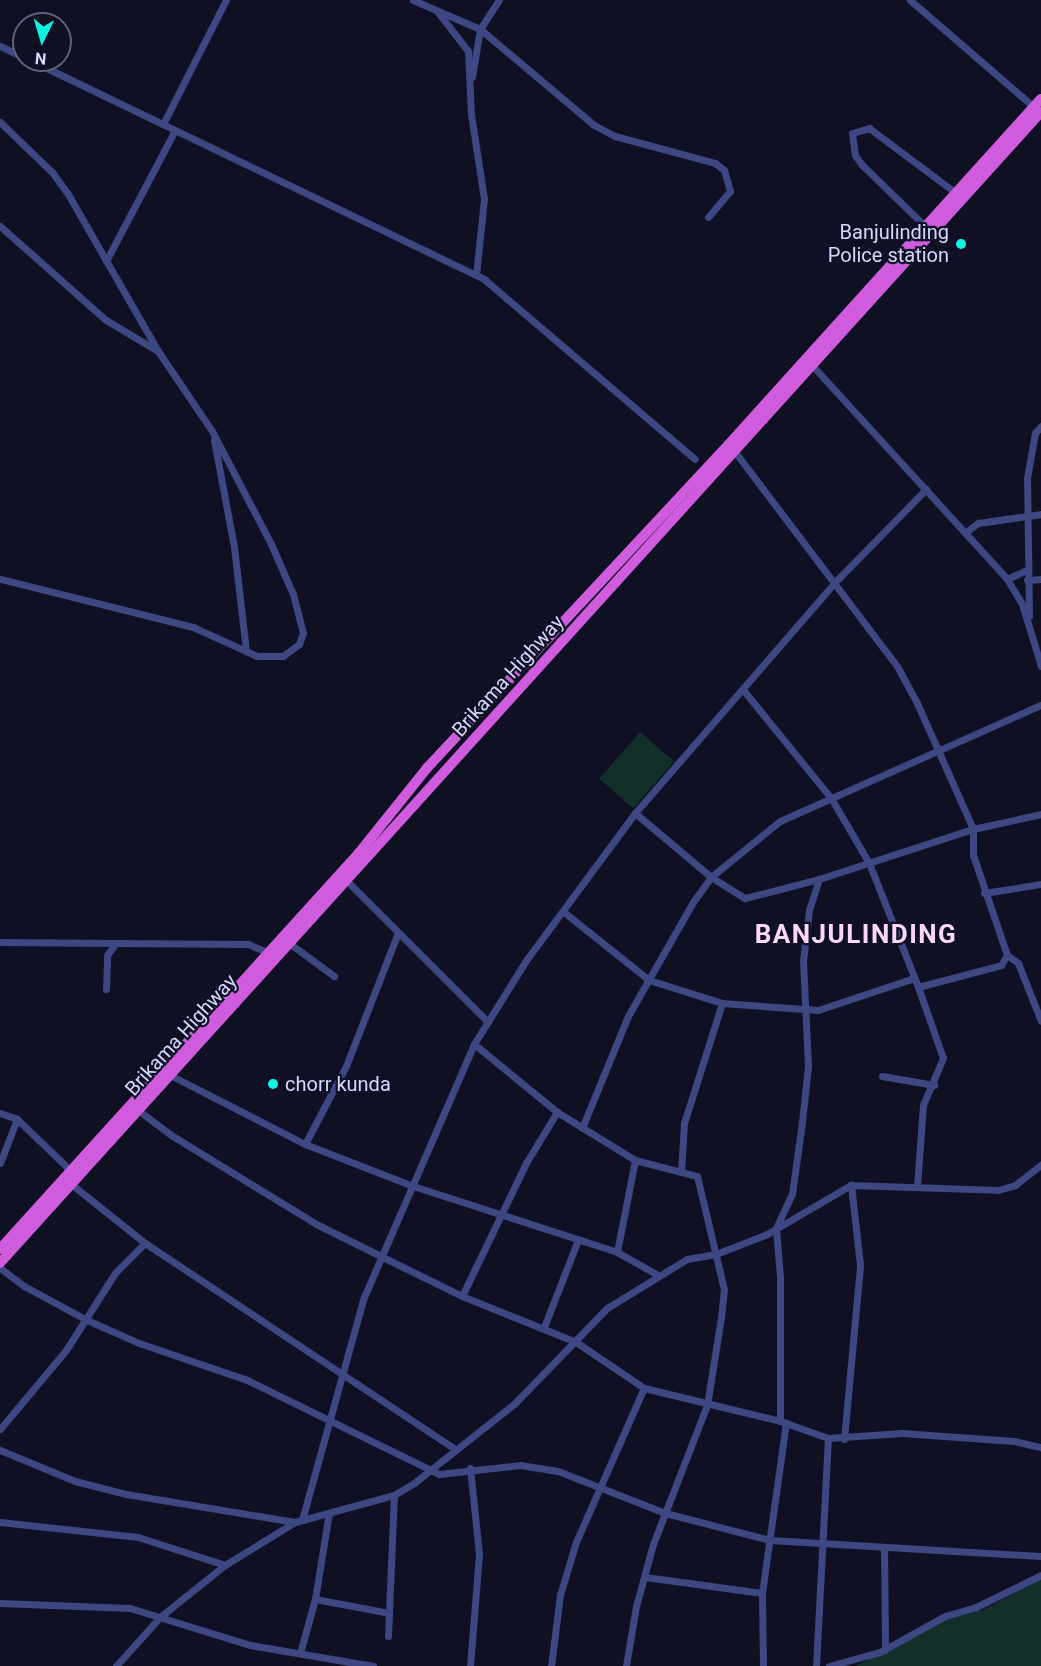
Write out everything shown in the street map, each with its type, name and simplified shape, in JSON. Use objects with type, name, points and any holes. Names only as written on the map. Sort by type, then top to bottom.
[{"type":"highway","name":"Brikama Highway","points":[[1,1256],[71,1171],[272,954],[289,943],[1039,106]]},
{"type":"highway","name":"Brikama Highway","points":[[896,267],[926,227],[956,193],[990,162]]},
{"type":"highway","name":"Brikama Highway","points":[[20,1234],[71,1184],[170,1075],[359,853],[427,768],[732,448]]},
{"type":"street","points":[[163,124],[226,0]]},
{"type":"street","points":[[413,0],[480,29],[594,124],[615,136],[705,158],[724,170],[730,191],[708,217]]},
{"type":"street","points":[[470,88],[480,29],[499,0]]},
{"type":"street","points":[[910,0],[1039,106]]},
{"type":"street","points":[[436,11],[468,51],[470,88],[484,199],[476,275]]},
{"type":"street","points":[[55,72],[476,275],[695,459]]},
{"type":"street","points":[[0,122],[52,172],[158,351],[212,431],[271,544],[292,594],[303,633],[299,644],[283,656],[257,656],[193,627],[0,579]]},
{"type":"street","points":[[926,227],[862,165],[855,155],[852,133],[869,128],[956,193]]},
{"type":"street","points":[[106,261],[176,130]]},
{"type":"street","points":[[0,226],[106,320],[158,351]]},
{"type":"street","points":[[809,363],[1007,579],[1029,623],[1038,648],[1041,666]]},
{"type":"street","points":[[1029,623],[1026,515],[1031,452],[1041,426]]},
{"type":"street","points":[[212,431],[234,547],[246,651]]},
{"type":"street","points":[[732,448],[897,666],[940,748],[973,829],[973,855],[984,893],[1007,955],[1018,963],[1041,1021]]},
{"type":"street","points":[[298,1521],[332,1424],[364,1297],[410,1185],[474,1044],[527,959],[565,912],[635,813],[744,691],[835,583],[926,489]]},
{"type":"street","points":[[966,532],[978,523],[1041,514]]},
{"type":"street","points":[[1007,579],[1026,570]]},
{"type":"street","points":[[1027,580],[1041,579]]},
{"type":"street","points":[[744,691],[831,798],[869,863],[918,987],[943,1058],[924,1106],[917,1187]]},
{"type":"street","points":[[582,1128],[628,1016],[693,902],[711,877],[780,821],[1041,705]]},
{"type":"street","points":[[635,813],[711,877],[745,898],[819,879],[973,829],[1041,814]]},
{"type":"street","points":[[763,1666],[762,1593],[783,1422],[780,1277],[776,1228],[792,1194],[808,1066],[806,937],[819,879]]},
{"type":"street","points":[[346,880],[397,935],[488,1022]]},
{"type":"street","points":[[984,893],[1041,884]]},
{"type":"street","points":[[565,912],[649,980],[722,1003],[818,1010],[914,978]]},
{"type":"street","points":[[305,1144],[346,1066],[397,935]]},
{"type":"street","points":[[0,942],[248,944],[272,954]]},
{"type":"street","points":[[106,989],[107,955],[116,943]]},
{"type":"street","points":[[289,943],[334,976]]},
{"type":"street","points":[[918,987],[1001,965],[1007,955]]},
{"type":"street","points":[[681,1172],[684,1123],[722,1003]]},
{"type":"street","points":[[474,1044],[557,1112],[635,1160],[697,1176],[724,1289],[707,1405],[665,1514],[645,1577],[627,1666]]},
{"type":"street","points":[[170,1075],[305,1144],[410,1185],[617,1252],[658,1275]]},
{"type":"street","points":[[882,1076],[934,1084]]},
{"type":"street","points":[[138,1110],[171,1135],[316,1224],[462,1296],[544,1327],[576,1342],[644,1388],[783,1422],[828,1438],[844,1439],[902,1432],[1014,1441],[1041,1448]]},
{"type":"street","points":[[462,1296],[504,1215],[526,1163],[557,1112]]},
{"type":"street","points":[[0,1113],[17,1119],[71,1171]]},
{"type":"street","points":[[0,1163],[17,1119]]},
{"type":"street","points":[[617,1252],[635,1160]]},
{"type":"street","points":[[116,1666],[160,1617],[225,1564],[298,1521],[394,1495],[431,1469],[454,1448],[514,1404],[608,1308],[687,1259],[716,1254],[776,1228],[850,1185],[998,1190],[1016,1185],[1041,1165]]},
{"type":"street","points":[[71,1184],[145,1243],[454,1448]]},
{"type":"street","points":[[844,1439],[855,1357],[860,1265],[850,1185]]},
{"type":"street","points":[[544,1327],[578,1240]]},
{"type":"street","points":[[0,1429],[87,1320],[115,1273],[145,1243]]},
{"type":"street","points":[[0,1268],[24,1287],[87,1320],[139,1343],[247,1380],[332,1424],[439,1474],[470,1468],[538,1467],[665,1514],[770,1540],[1041,1556]]},
{"type":"street","points":[[551,1666],[560,1595],[597,1487],[644,1388]]},
{"type":"street","points":[[816,1666],[825,1545],[828,1438]]},
{"type":"street","points":[[0,1450],[75,1481],[126,1494],[298,1521]]},
{"type":"street","points":[[470,1468],[479,1554],[470,1666]]},
{"type":"street","points":[[388,1636],[394,1495]]},
{"type":"street","points":[[300,1653],[315,1599],[329,1514]]},
{"type":"street","points":[[0,1522],[138,1537],[225,1564]]},
{"type":"street","points":[[884,1546],[885,1650]]},
{"type":"street","points":[[847,1666],[885,1650],[945,1616],[976,1607],[1041,1575]]},
{"type":"street","points":[[645,1577],[762,1593]]},
{"type":"street","points":[[315,1599],[389,1613]]},
{"type":"street","points":[[0,1603],[95,1604],[160,1617],[250,1645],[373,1666]]},
{"type":"street","points":[[829,1666],[858,1660]]},
{"type":"green space","points":[[640,732],[674,762],[633,808],[599,779]]},
{"type":"green space","points":[[1041,1579],[1041,1666],[856,1666],[920,1631],[970,1610],[981,1611]]},
{"type":"place","name":"Banjulinding Police station","points":[[961,244]]},
{"type":"place","name":"chorr kunda","points":[[273,1084]]},
{"type":"district","name":"BANJULINDING","points":[[856,935]]}]
